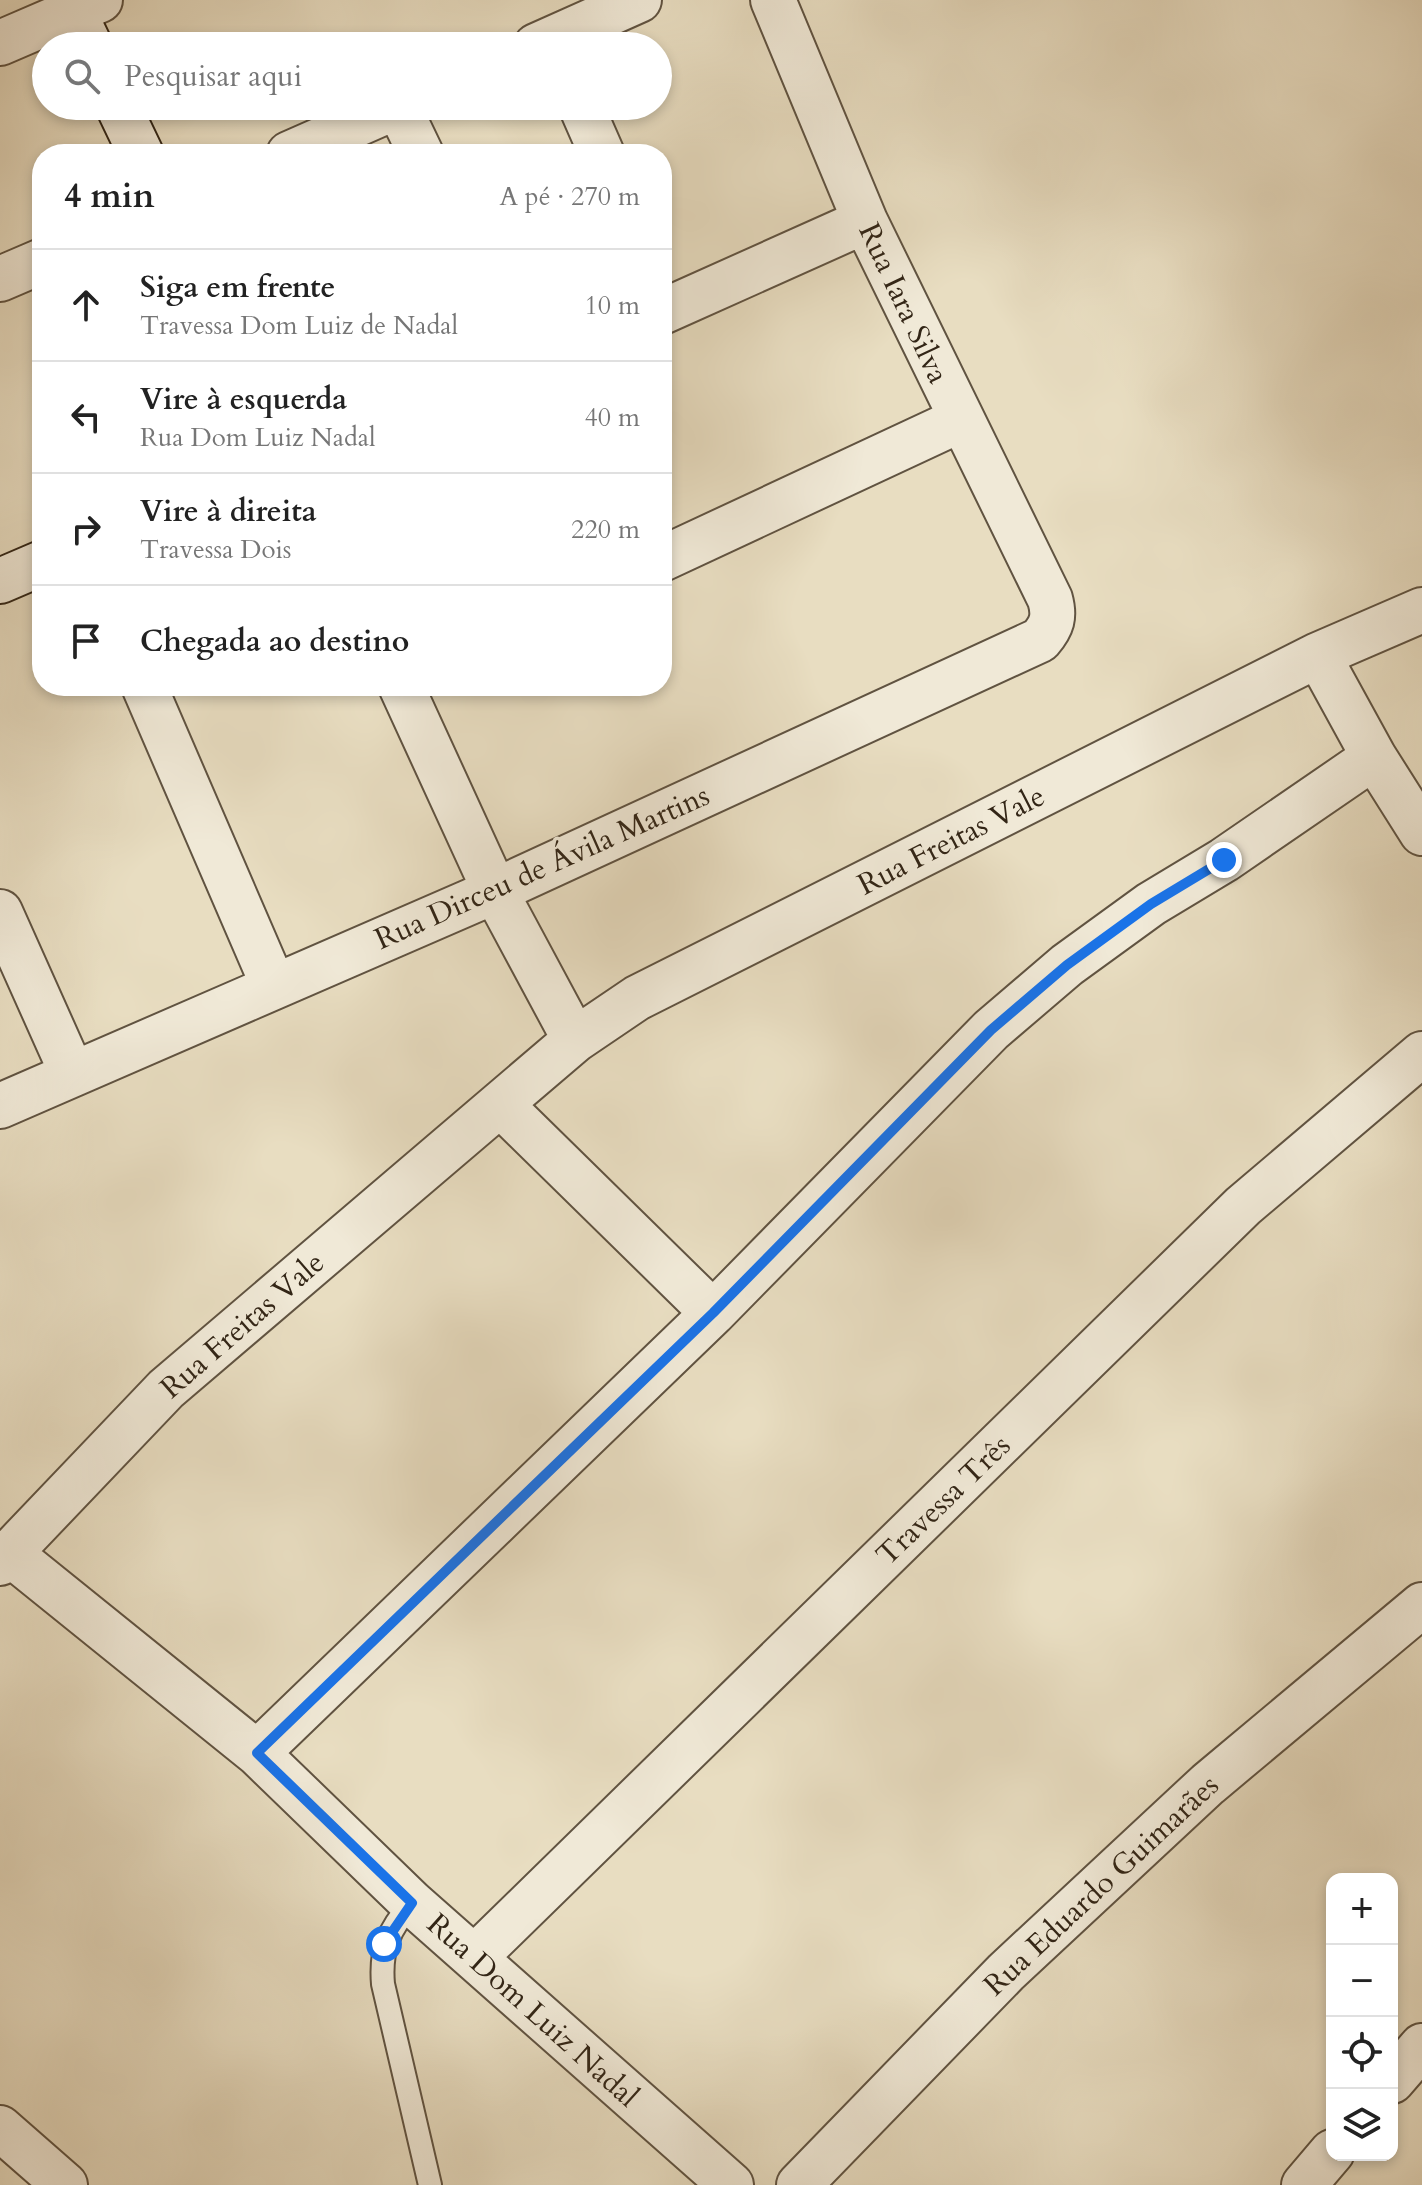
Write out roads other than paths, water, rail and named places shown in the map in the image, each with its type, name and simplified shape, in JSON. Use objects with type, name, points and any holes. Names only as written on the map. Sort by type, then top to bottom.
[{"type":"street","points":[[567,32],[639,0]]},
{"type":"street","name":"Rua Iara Silva","points":[[773,0],[865,221],[1050,599]]},
{"type":"street","points":[[33,32],[83,15]]},
{"type":"street","points":[[0,43],[32,32]]},
{"type":"street","points":[[125,120],[136,144]]},
{"type":"street","points":[[312,144],[366,120]]},
{"type":"street","points":[[405,120],[416,144]]},
{"type":"street","points":[[587,120],[598,144]]},
{"type":"street","points":[[672,301],[865,221]]},
{"type":"street","points":[[0,279],[32,265]]},
{"type":"street","points":[[672,554],[960,420]]},
{"type":"street","points":[[0,581],[32,567]]},
{"type":"street","name":"Rua Dirceu de Ávila Martins","points":[[0,1106],[495,891],[1040,640],[1053,621],[1050,599]]},
{"type":"street","name":"Rua Freitas Vale","points":[[5,1558],[166,1389],[575,1040],[637,998],[1318,655],[1422,610]]},
{"type":"street","points":[[1318,655],[1374,757],[1422,833]]},
{"type":"street","points":[[148,696],[274,987]]},
{"type":"street","points":[[406,696],[495,891],[575,1040]]},
{"type":"street","points":[[257,1753],[713,1313],[991,1030],[1067,965],[1151,904],[1224,860],[1374,757]]},
{"type":"street","points":[[0,912],[72,1073]]},
{"type":"street","name":"Travessa Três","points":[[475,1957],[1243,1206],[1422,1054]]},
{"type":"street","points":[[501,1105],[713,1313]]},
{"type":"street","name":"Rua Dom Luiz Nadal","points":[[5,1558],[257,1753],[412,1903],[731,2185]]},
{"type":"street","name":"Rua Eduardo Guimarães","points":[[799,2185],[1006,1972],[1208,1784],[1422,1605]]},
{"type":"street","points":[[1398,2074],[1422,2046]]},
{"type":"street","points":[[0,2128],[65,2185]]},
{"type":"street","points":[[1304,2185],[1326,2159]]},
{"type":"lane","points":[[412,1903],[390,1931],[381,1960],[383,1984],[430,2185]]}]
